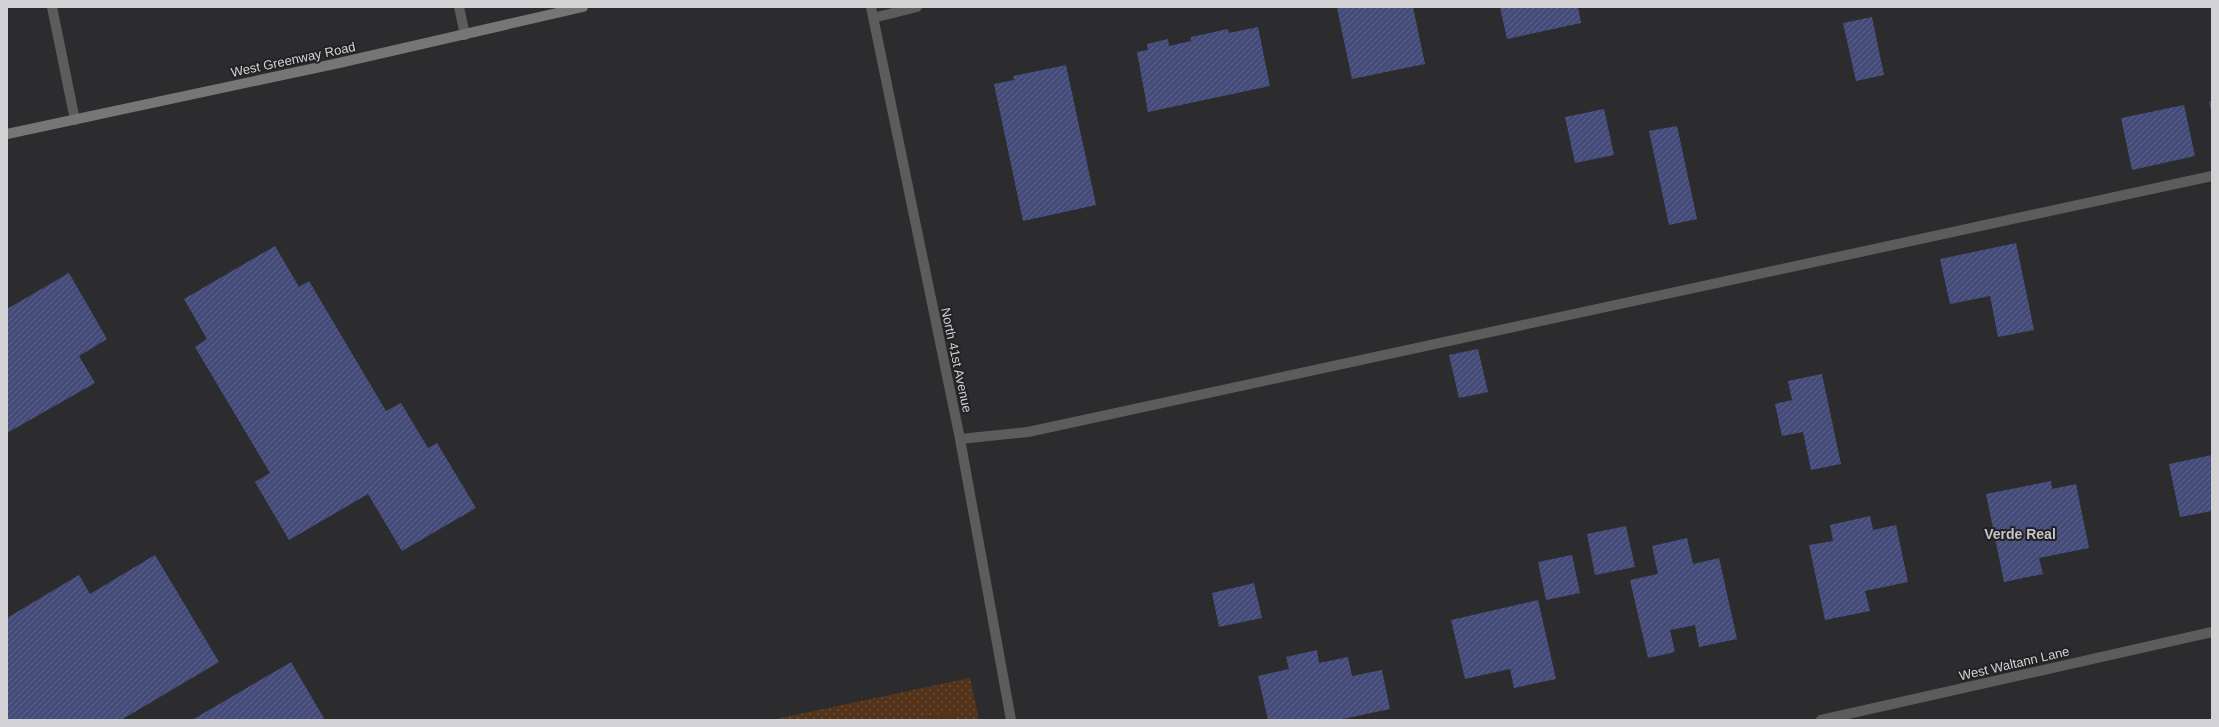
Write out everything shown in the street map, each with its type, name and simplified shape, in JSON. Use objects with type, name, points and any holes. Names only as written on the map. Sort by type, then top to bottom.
[{"type":"main road","name":"West Greenway Road","points":[[7,134],[465,35],[583,7]]},
{"type":"street","points":[[52,7],[75,120]]},
{"type":"street","points":[[459,7],[465,35]]},
{"type":"street","name":"North 41st Avenue","points":[[871,7],[960,439],[1010,720]]},
{"type":"street","points":[[873,18],[917,7]]},
{"type":"street","points":[[960,439],[1028,432],[2212,176]]},
{"type":"street","name":"West Waltann Lane","points":[[1821,720],[2212,632]]},
{"type":"shaded area","points":[[970,678],[979,720],[771,720]]},
{"type":"shaded area","points":[[956,711],[957,720],[914,720]]},
{"type":"building","points":[[1413,7],[1425,64],[1352,79],[1337,8]]},
{"type":"building","points":[[1500,7],[1578,7],[1581,23],[1507,39]]},
{"type":"building","points":[[1872,17],[1884,75],[1856,81],[1843,23]]},
{"type":"building","points":[[1258,27],[1270,86],[1148,112],[1137,52],[1148,50],[1147,44],[1168,39],[1169,46],[1191,41],[1191,37],[1228,29],[1229,33]]},
{"type":"building","points":[[1066,65],[1096,205],[1023,221],[994,84],[1014,80],[1013,76]]},
{"type":"building","points":[[2209,101],[2212,101],[2212,111],[2211,111]]},
{"type":"building","points":[[2184,105],[2195,156],[2132,170],[2121,118]]},
{"type":"building","points":[[1604,109],[1614,155],[1575,163],[1565,117]]},
{"type":"building","points":[[1677,126],[1697,219],[1669,225],[1649,131]]},
{"type":"building","points":[[2016,243],[2034,330],[1998,337],[1990,296],[1950,304],[1940,259]]},
{"type":"building","points":[[275,246],[299,287],[309,281],[386,411],[401,403],[428,448],[437,443],[476,508],[402,551],[368,494],[289,540],[255,482],[270,473],[195,347],[207,339],[184,299]]},
{"type":"building","points":[[69,273],[107,339],[79,356],[95,383],[7,433],[7,309]]},
{"type":"building","points":[[1478,349],[1488,392],[1459,398],[1449,355]]},
{"type":"building","points":[[1822,374],[1841,464],[1811,470],[1803,432],[1782,436],[1775,404],[1792,400],[1788,381]]},
{"type":"building","points":[[2212,455],[2212,511],[2180,517],[2169,464]]},
{"type":"building","points":[[2051,481],[2052,489],[2076,484],[2089,548],[2039,558],[2043,574],[2004,582],[1986,494]]},
{"type":"building","points":[[1870,516],[1873,530],[1896,525],[1908,582],[1865,591],[1870,611],[1825,620],[1809,545],[1833,541],[1830,525]]},
{"type":"building","points":[[1626,526],[1635,567],[1595,575],[1587,534]]},
{"type":"building","points":[[1687,538],[1693,564],[1719,558],[1737,639],[1699,647],[1695,625],[1670,630],[1675,652],[1648,658],[1630,580],[1658,574],[1652,546]]},
{"type":"building","points":[[155,555],[219,662],[121,720],[7,720],[7,618],[79,575],[90,594]]},
{"type":"building","points":[[1572,555],[1580,593],[1546,600],[1538,562]]},
{"type":"building","points":[[1254,583],[1262,618],[1219,627],[1212,593]]},
{"type":"building","points":[[1538,600],[1556,679],[1514,688],[1510,669],[1465,679],[1451,620]]},
{"type":"building","points":[[1317,650],[1319,663],[1348,657],[1352,676],[1382,670],[1390,709],[1338,720],[1268,720],[1258,676],[1289,669],[1286,657]]},
{"type":"building","points":[[291,662],[325,720],[192,720]]},
{"type":"district","name":"Verde Real","points":[[2020,534]]}]
